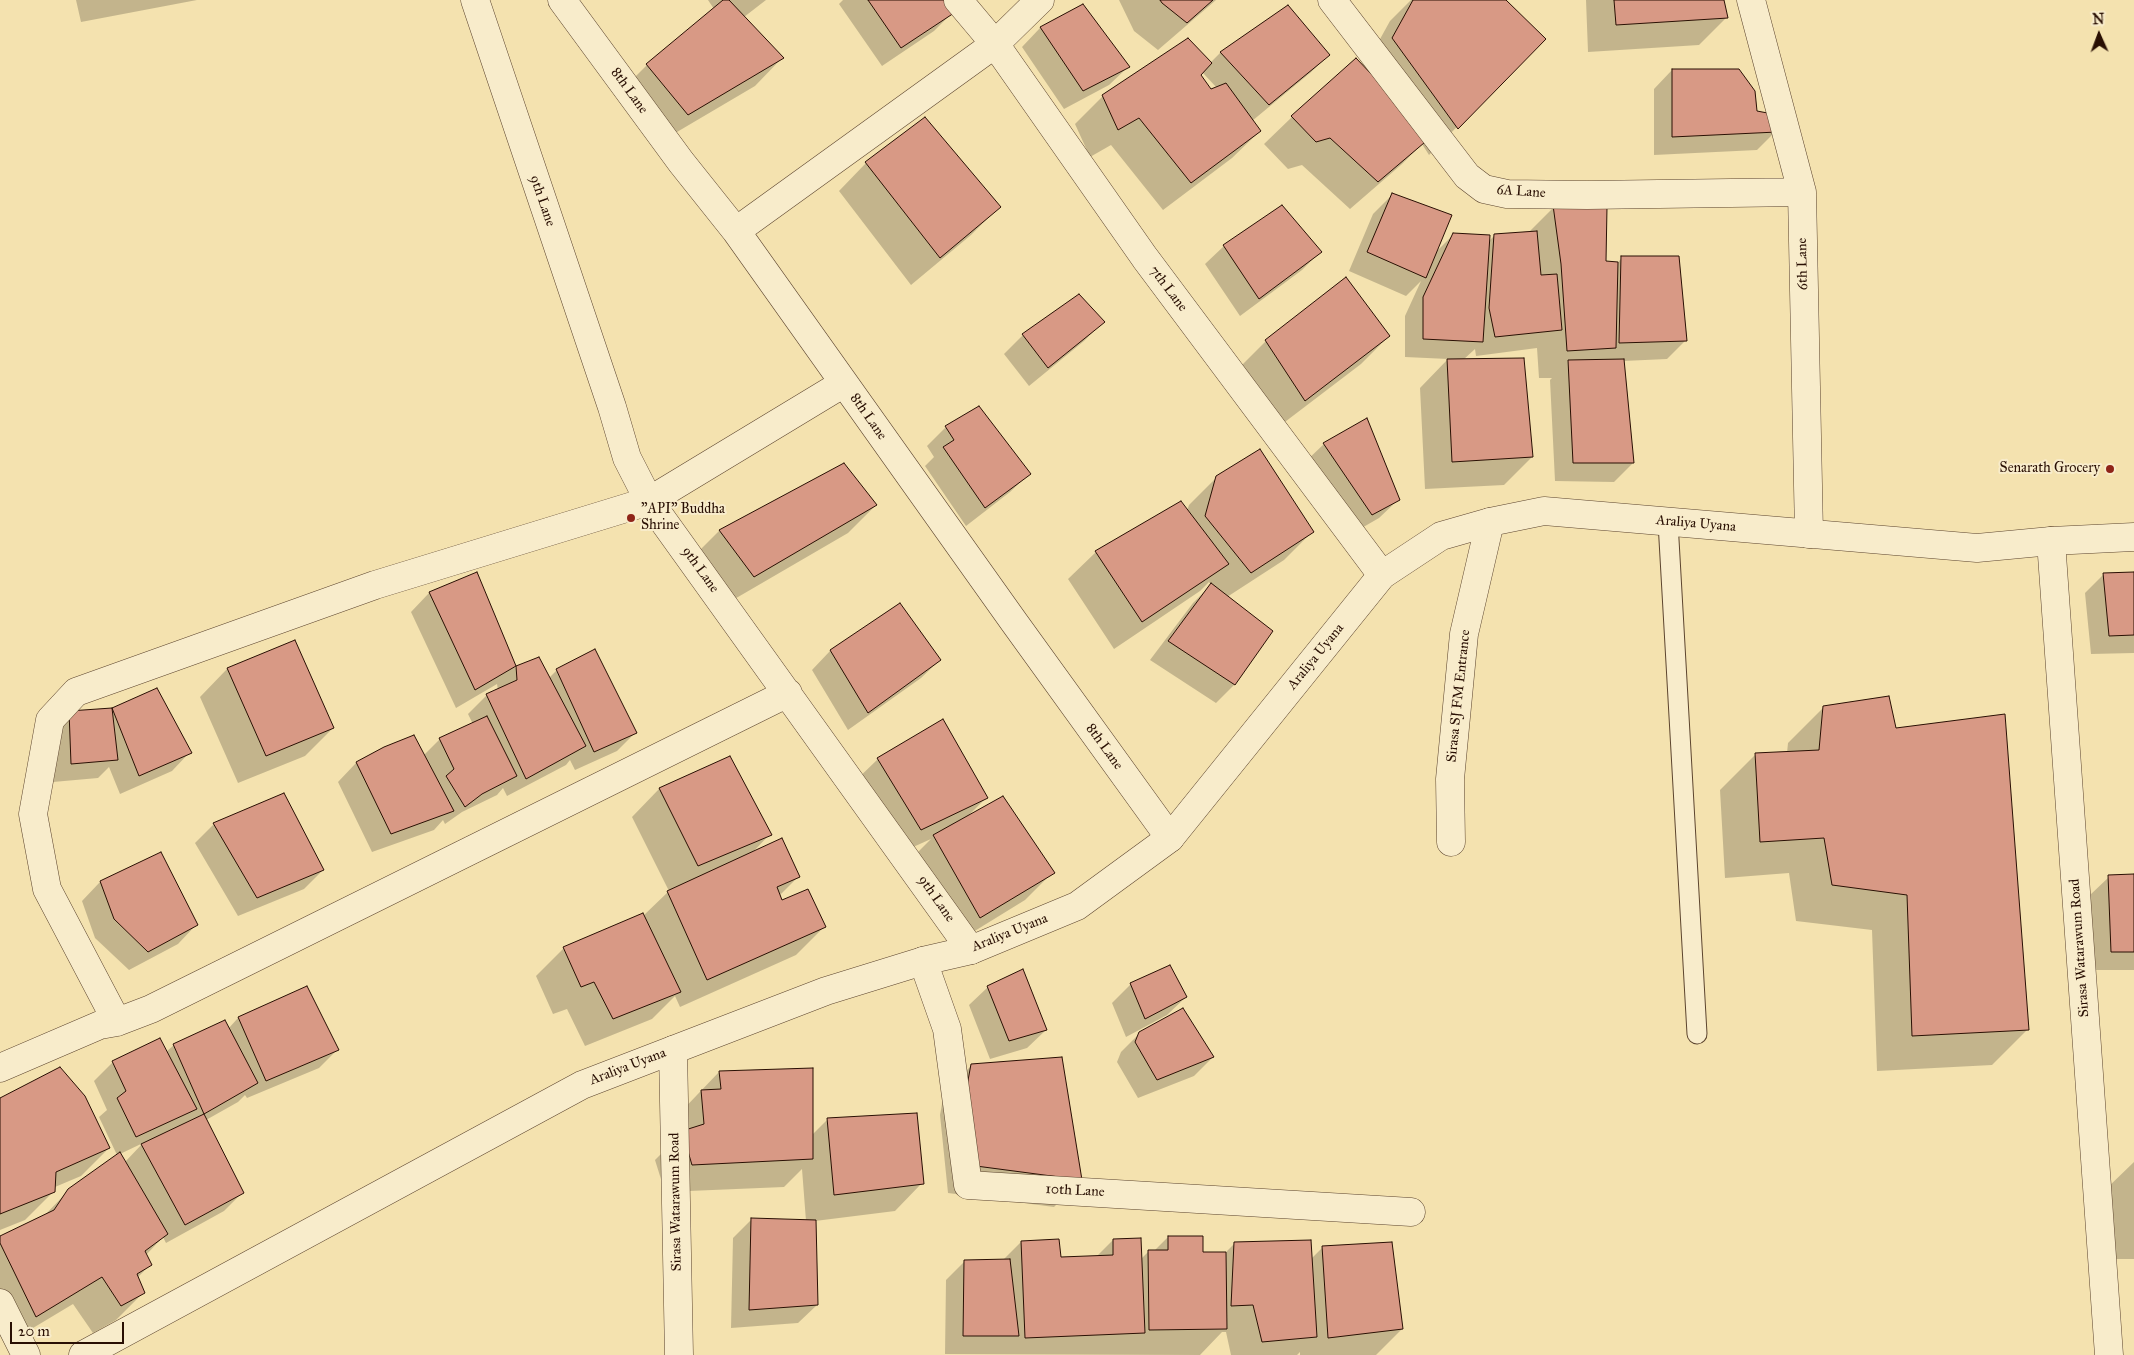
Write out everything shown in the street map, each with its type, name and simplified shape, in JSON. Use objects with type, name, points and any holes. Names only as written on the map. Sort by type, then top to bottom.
[{"type":"street","name":"9th Lane","points":[[475,0],[612,407],[627,458],[649,501],[971,950]]},
{"type":"street","name":"8th Lane","points":[[562,0],[681,162],[736,231],[1092,732],[1170,838]]},
{"type":"street","name":"7th Lane","points":[[958,0],[995,44],[1145,258],[1382,575]]},
{"type":"street","points":[[736,231],[995,44],[1040,0]]},
{"type":"street","name":"6A Lane","points":[[1332,0],[1467,176],[1484,189],[1506,194],[1587,195],[1802,192]]},
{"type":"street","name":"6th Lane","points":[[1752,0],[1802,192],[1809,534]]},
{"type":"street","points":[[116,1022],[46,889],[33,814],[50,720],[76,692],[375,585],[649,501],[844,383]]},
{"type":"street","name":"Araliya Uyana","points":[[83,1355],[582,1085],[826,991],[923,961],[971,950],[1077,906],[1170,838],[1382,575],[1441,536],[1490,522],[1544,511],[1977,548],[2051,540],[2134,537]]},
{"type":"street","name":"Sirasa SJ FM Entrance","points":[[1451,842],[1450,779],[1464,634],[1490,522]]},
{"type":"street","name":"Sirasa Watarawum Road","points":[[2051,540],[2109,1355]]},
{"type":"street","points":[[0,1068],[100,1025],[116,1022],[151,1008],[788,693]]},
{"type":"street","name":"10th Lane","points":[[923,961],[946,1029],[968,1185],[1411,1212]]},
{"type":"street","name":"Sirasa Watarawum Road","points":[[673,1050],[679,1355]]},
{"type":"street","points":[[0,1303],[26,1355]]},
{"type":"lane","points":[[1668,522],[1697,1034]]},
{"type":"building","points":[[723,0],[729,0],[784,58],[688,115],[646,64]]},
{"type":"building","points":[[868,0],[946,0],[954,13],[901,48]]},
{"type":"building","points":[[1160,0],[1213,0],[1187,23]]},
{"type":"building","points":[[1413,0],[1506,0],[1546,39],[1458,129],[1392,38]]},
{"type":"building","points":[[1614,0],[1724,0],[1728,18],[1616,25]]},
{"type":"building","points":[[1083,4],[1130,67],[1083,91],[1040,27]]},
{"type":"building","points":[[1288,5],[1330,55],[1269,105],[1220,52]]},
{"type":"building","points":[[1188,38],[1212,63],[1201,75],[1211,89],[1226,83],[1261,131],[1191,183],[1139,118],[1118,130],[1102,95]]},
{"type":"building","points":[[1356,58],[1431,137],[1378,182],[1330,138],[1316,142],[1291,116]]},
{"type":"building","points":[[1672,69],[1739,69],[1755,91],[1757,111],[1778,115],[1777,132],[1672,137]]},
{"type":"building","points":[[925,117],[1001,207],[940,258],[865,162]]},
{"type":"building","points":[[1392,193],[1452,215],[1426,278],[1367,252]]},
{"type":"building","points":[[1282,205],[1322,252],[1259,299],[1223,245]]},
{"type":"building","points":[[1553,205],[1607,207],[1606,261],[1618,262],[1616,348],[1567,351],[1561,264]]},
{"type":"building","points":[[1537,231],[1541,275],[1557,274],[1562,330],[1495,337],[1489,308],[1494,234]]},
{"type":"building","points":[[1453,233],[1490,235],[1483,342],[1423,339],[1423,297]]},
{"type":"building","points":[[1621,256],[1679,256],[1687,341],[1619,343]]},
{"type":"building","points":[[1346,277],[1390,336],[1305,401],[1265,340]]},
{"type":"building","points":[[1079,294],[1105,322],[1048,368],[1022,334]]},
{"type":"building","points":[[1524,358],[1533,457],[1452,462],[1447,359]]},
{"type":"building","points":[[1624,359],[1634,463],[1573,463],[1568,360]]},
{"type":"building","points":[[979,406],[1031,474],[985,508],[943,447],[954,440],[945,426]]},
{"type":"building","points":[[1367,418],[1400,500],[1372,515],[1323,443]]},
{"type":"building","points":[[1260,449],[1314,532],[1251,573],[1205,516],[1216,476]]},
{"type":"building","points":[[844,463],[877,505],[754,577],[719,530]]},
{"type":"building","points":[[1181,501],[1229,564],[1142,622],[1095,551]]},
{"type":"building","points":[[477,572],[516,666],[475,690],[429,592]]},
{"type":"building","points":[[2134,572],[2134,635],[2109,636],[2103,573]]},
{"type":"building","points":[[1211,583],[1273,631],[1235,685],[1168,641]]},
{"type":"building","points":[[900,603],[941,660],[868,713],[830,650]]},
{"type":"building","points":[[295,640],[334,728],[266,756],[227,668]]},
{"type":"building","points":[[595,649],[637,733],[594,752],[556,669]]},
{"type":"building","points":[[539,657],[586,746],[526,779],[486,694],[517,680],[516,666]]},
{"type":"building","points":[[157,688],[192,753],[139,776],[112,708]]},
{"type":"building","points":[[1889,696],[1896,728],[2005,714],[2029,1030],[1912,1036],[1907,895],[1832,885],[1824,838],[1760,842],[1755,753],[1819,750],[1823,706]]},
{"type":"building","points":[[112,708],[118,760],[71,764],[69,711]]},
{"type":"building","points":[[487,716],[517,776],[482,794],[465,807],[446,776],[454,769],[439,738]]},
{"type":"building","points":[[943,719],[988,798],[921,830],[877,758]]},
{"type":"building","points":[[414,735],[454,811],[391,834],[356,762],[384,747]]},
{"type":"building","points":[[730,756],[772,835],[698,866],[659,788]]},
{"type":"building","points":[[284,793],[324,870],[257,898],[213,823]]},
{"type":"building","points":[[1003,796],[1055,873],[980,918],[933,835]]},
{"type":"building","points":[[782,838],[800,877],[777,887],[782,900],[808,889],[826,927],[707,980],[667,891]]},
{"type":"building","points":[[161,852],[198,925],[148,952],[114,919],[100,881]]},
{"type":"building","points":[[2134,874],[2134,952],[2111,952],[2108,875]]},
{"type":"building","points":[[643,913],[681,992],[613,1019],[594,982],[581,987],[563,947]]},
{"type":"building","points":[[1170,965],[1187,997],[1145,1019],[1130,983]]},
{"type":"building","points":[[1023,969],[1047,1030],[1009,1041],[987,986]]},
{"type":"building","points":[[307,986],[339,1050],[266,1081],[238,1017]]},
{"type":"building","points":[[1183,1008],[1214,1057],[1157,1080],[1135,1042],[1139,1032]]},
{"type":"building","points":[[225,1020],[258,1083],[204,1114],[173,1044]]},
{"type":"building","points":[[160,1038],[197,1109],[136,1137],[117,1098],[126,1091],[112,1061]]},
{"type":"building","points":[[1062,1057],[1082,1180],[976,1166],[967,1086],[971,1064]]},
{"type":"building","points":[[60,1067],[85,1096],[110,1148],[56,1172],[55,1192],[0,1214],[0,1098]]},
{"type":"building","points":[[813,1068],[813,1159],[692,1165],[682,1131],[704,1124],[701,1090],[721,1089],[719,1071]]},
{"type":"building","points":[[917,1113],[924,1184],[834,1195],[827,1118]]},
{"type":"building","points":[[204,1114],[244,1193],[185,1225],[141,1144]]},
{"type":"building","points":[[120,1152],[168,1234],[145,1251],[152,1265],[137,1274],[145,1293],[121,1306],[102,1277],[36,1317],[0,1243],[0,1236],[54,1210],[68,1189]]},
{"type":"building","points":[[751,1218],[816,1220],[818,1305],[749,1310]]},
{"type":"building","points":[[1168,1236],[1203,1236],[1203,1252],[1226,1252],[1227,1329],[1149,1330],[1148,1250],[1168,1250]]},
{"type":"building","points":[[1141,1238],[1145,1333],[1025,1338],[1021,1241],[1059,1239],[1061,1257],[1113,1255],[1113,1239]]},
{"type":"building","points":[[1311,1240],[1317,1337],[1262,1342],[1253,1305],[1231,1306],[1234,1242]]},
{"type":"building","points":[[1392,1242],[1403,1329],[1328,1338],[1322,1246]]},
{"type":"building","points":[[1010,1259],[1019,1336],[963,1336],[964,1260]]},
{"type":"place","name":"Senarath Grocery","points":[[2110,469]]},
{"type":"place","name":"\"API\" Buddha Shrine","points":[[631,518]]}]
